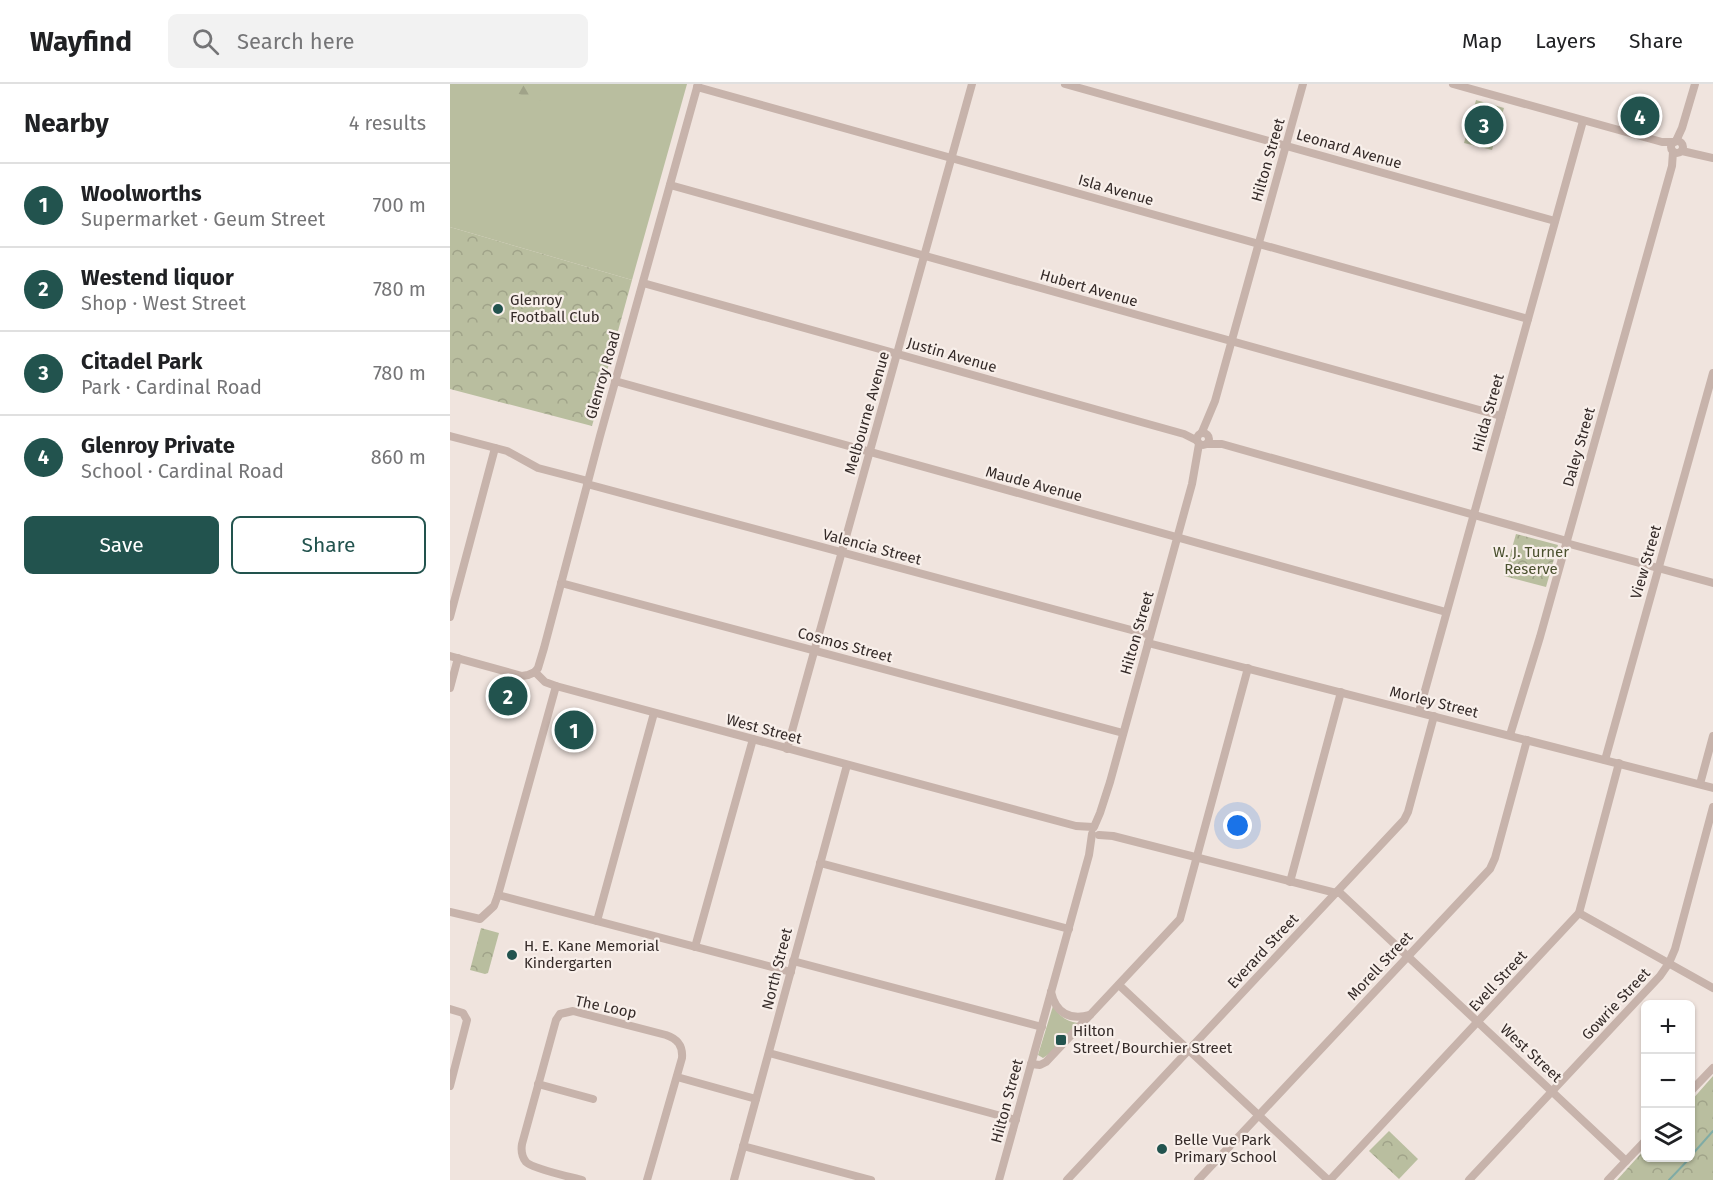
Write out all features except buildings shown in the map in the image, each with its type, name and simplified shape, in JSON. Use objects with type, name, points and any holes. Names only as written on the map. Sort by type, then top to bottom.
[{"type":"street","name":"Melbourne Avenue","points":[[788,749],[972,84]]},
{"type":"street","name":"Leonard Avenue","points":[[1065,84],[1555,221]]},
{"type":"street","name":"Hilton Street","points":[[999,1180],[1197,460],[1304,84]]},
{"type":"street","points":[[1453,84],[1487,89],[1583,121],[1713,158]]},
{"type":"street","name":"Daley Street","points":[[1510,735],[1567,542],[1695,84]]},
{"type":"street","name":"Isla Avenue","points":[[697,85],[1528,319]]},
{"type":"street","name":"Glenroy Road","points":[[535,672],[538,668],[697,85]]},
{"type":"street","name":"Hilda Street","points":[[1419,712],[1583,121]]},
{"type":"street","name":"Hubert Avenue","points":[[670,185],[1501,416]]},
{"type":"street","name":"Justin Avenue","points":[[643,283],[1473,514],[1713,584]]},
{"type":"street","name":"View Street","points":[[1605,759],[1713,373]]},
{"type":"street","name":"Maude Avenue","points":[[615,381],[1446,612]]},
{"type":"street","name":"Valencia Street","points":[[450,436],[511,453],[533,466],[588,483],[1149,639]]},
{"type":"street","points":[[450,617],[495,448]]},
{"type":"street","name":"Cosmos Street","points":[[561,583],[1123,733]]},
{"type":"street","name":"Morley Street","points":[[1149,639],[1248,668],[1713,788]]},
{"type":"street","points":[[450,688],[454,657],[522,676],[535,672]]},
{"type":"street","points":[[1031,1064],[1041,1065],[1046,1062],[1180,919],[1248,668]]},
{"type":"street","name":"West Street","points":[[535,672],[544,682],[654,713],[1113,836],[1337,892],[1626,1161]]},
{"type":"street","points":[[450,912],[480,919],[494,906],[556,686]]},
{"type":"street","points":[[1290,882],[1341,692]]},
{"type":"street","points":[[597,921],[654,713]]},
{"type":"street","name":"Everard Street","points":[[1067,1180],[1406,816],[1434,716]]},
{"type":"street","points":[[1700,784],[1713,736]]},
{"type":"street","points":[[695,947],[753,739]]},
{"type":"street","name":"Morell Street","points":[[1198,1180],[1493,865],[1527,740]]},
{"type":"street","name":"Evell Street","points":[[1329,1180],[1579,913],[1620,763]]},
{"type":"street","name":"North Street","points":[[734,1180],[847,765]]},
{"type":"street","name":"Gowrie Street","points":[[1469,1180],[1660,976],[1669,963],[1675,949],[1713,807]]},
{"type":"street","points":[[820,862],[1069,929]]},
{"type":"street","points":[[498,895],[791,972]]},
{"type":"street","points":[[1579,913],[1713,988]]},
{"type":"street","points":[[793,961],[1042,1027]]},
{"type":"street","points":[[1119,985],[1329,1180]]},
{"type":"street","points":[[1051,993],[1055,1004],[1067,1015],[1078,1017],[1091,1015]]},
{"type":"street","points":[[450,1009],[463,1013],[467,1020],[450,1086]]},
{"type":"street","name":"The Loop","points":[[582,1180],[532,1166],[523,1157],[522,1143],[556,1020],[560,1014],[573,1011],[666,1035],[676,1040],[682,1051],[677,1077],[647,1180]]},
{"type":"street","points":[[769,1053],[1016,1120]]},
{"type":"street","points":[[1695,1087],[1713,1068]]},
{"type":"street","points":[[677,1077],[756,1099]]},
{"type":"street","points":[[538,1084],[592,1099]]},
{"type":"street","points":[[1608,1180],[1641,1145]]},
{"type":"street","points":[[743,1146],[871,1180]]},
{"type":"green space","points":[[450,84],[687,84],[632,280],[450,227]]},
{"type":"green space","points":[[518,84],[557,84],[547,97],[539,101],[516,93]]},
{"type":"green space","points":[[1476,100],[1504,108],[1492,150],[1464,143]]},
{"type":"green space","points":[[450,227],[632,280],[592,426],[450,389]]},
{"type":"green space","name":"W. J. Turner Reserve","points":[[1516,534],[1558,545],[1546,587],[1504,576]]},
{"type":"green space","points":[[481,928],[499,933],[488,973],[485,974],[470,970]]},
{"type":"green space","points":[[1053,1006],[1063,1017],[1078,1023],[1043,1058],[1038,1055]]},
{"type":"green space","points":[[1713,1076],[1713,1180],[1617,1180],[1641,1153],[1641,1162],[1695,1162],[1695,1096]]},
{"type":"green space","points":[[1389,1131],[1418,1159],[1399,1179],[1369,1151]]},
{"type":"waterway","points":[[1695,1151],[1713,1131]]},
{"type":"waterway","points":[[1669,1180],[1686,1162]]},
{"type":"place","name":"Glenroy Private","points":[[1640,116]]},
{"type":"place","name":"Citadel Park","points":[[1484,125]]},
{"type":"place","name":"Glenroy Football Club","points":[[498,309]]},
{"type":"place","name":"Westend liquor","points":[[508,696]]},
{"type":"place","name":"Woolworths","points":[[574,730]]},
{"type":"place","name":"H. E. Kane Memorial Kindergarten","points":[[512,955]]},
{"type":"place","name":"Hilton Street/Bourchier Street","points":[[1061,1040]]},
{"type":"place","name":"Belle Vue Park Primary School","points":[[1162,1149]]}]
